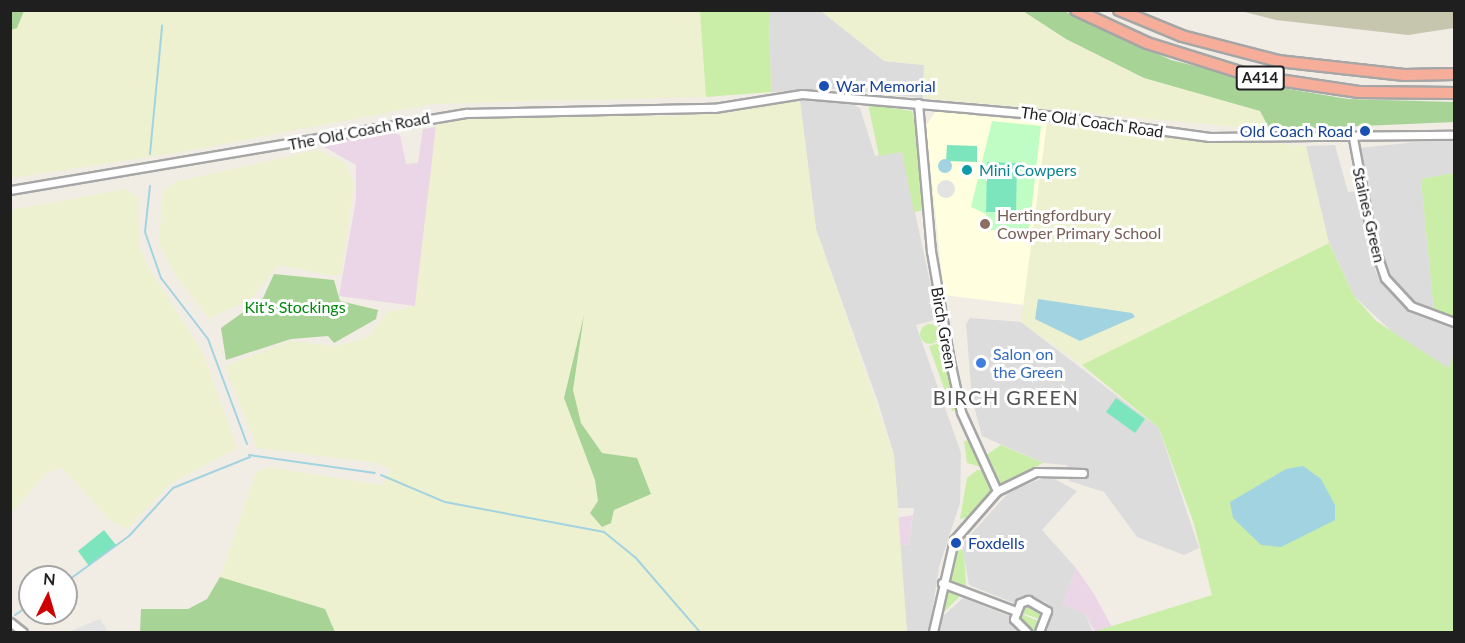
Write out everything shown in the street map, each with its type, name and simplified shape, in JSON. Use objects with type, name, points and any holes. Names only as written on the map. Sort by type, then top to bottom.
[{"type":"highway","name":"A414","points":[[1076,10],[1147,43],[1271,80],[1400,95],[1455,93]]},
{"type":"highway","name":"A414","points":[[1119,10],[1182,36],[1278,61],[1404,75],[1455,74]]},
{"type":"street","name":"The Old Coach Road","points":[[10,190],[467,113],[710,106],[802,94],[918,103],[1209,137],[1353,138],[1455,135]]},
{"type":"street","name":"Birch Green","points":[[918,103],[932,251],[950,361],[962,412],[997,491]]},
{"type":"street","name":"Staines Green","points":[[1353,138],[1372,240],[1385,278],[1411,306],[1455,322]]},
{"type":"street","points":[[933,633],[942,583],[961,526],[997,491],[1036,472],[1083,473]]},
{"type":"street","points":[[942,583],[1016,611]]},
{"type":"street","points":[[1028,633],[1016,626],[1016,611],[1026,600],[1043,606],[1048,617],[1039,633]]},
{"type":"street","points":[[12,623],[23,633]]},
{"type":"shaded area","points":[[24,10],[700,11],[706,97],[433,104],[181,152],[11,178],[10,30],[17,28]]},
{"type":"shaded area","points":[[769,11],[821,11],[884,61],[924,65],[923,98],[837,89],[771,92]]},
{"type":"shaded area","points":[[821,11],[1023,11],[1066,39],[1144,78],[1260,111],[1270,130],[923,98],[924,65],[884,61]]},
{"type":"shaded area","points":[[1241,11],[1454,11],[1454,28],[1408,35],[1276,20]]},
{"type":"shaded area","points":[[841,99],[860,108],[875,156],[902,152],[938,319],[916,325],[961,453],[960,503],[939,567],[929,632],[907,632],[899,544],[909,545],[914,508],[898,508],[894,455],[878,402],[816,229],[800,101]]},
{"type":"shaded area","points":[[800,101],[816,229],[894,455],[907,632],[335,632],[325,609],[220,578],[256,472],[267,467],[382,485],[391,470],[376,463],[257,448],[225,366],[291,341],[334,346],[368,337],[387,312],[415,306],[436,127],[450,117],[673,116]]},
{"type":"shaded area","name":"Hertingfordbury Cowper Primary School","points":[[936,111],[1047,123],[1024,305],[944,295],[926,126]]},
{"type":"shaded area","points":[[1047,123],[1306,146],[1329,243],[1082,365],[1021,322]]},
{"type":"shaded area","points":[[436,127],[415,306],[339,296],[356,200],[356,165],[321,145],[381,131],[400,135],[406,164],[418,163],[423,129]]},
{"type":"shaded area","points":[[1454,138],[1454,173],[1421,179],[1434,312],[1403,296],[1387,274],[1359,148]]},
{"type":"shaded area","points":[[1335,145],[1348,192],[1356,191],[1376,273],[1400,303],[1454,327],[1454,356],[1448,369],[1408,347],[1354,296],[1321,225],[1306,146]]},
{"type":"shaded area","points":[[317,150],[344,162],[354,183],[341,273],[334,276],[278,265],[250,300],[209,318],[176,276],[159,243],[163,191],[175,182]]},
{"type":"shaded area","points":[[946,180],[952,183],[955,189],[952,195],[946,198],[940,195],[937,189],[940,183]]},
{"type":"shaded area","points":[[126,189],[138,198],[139,246],[148,267],[203,353],[237,448],[170,484],[127,529],[112,522],[62,468],[47,473],[11,513],[11,210]]},
{"type":"shaded area","points":[[970,318],[1021,322],[1159,428],[1199,548],[1184,555],[1137,537],[1104,492],[1069,481],[1067,465],[1043,463],[982,436],[972,399],[966,324]]},
{"type":"shaded area","points":[[1049,476],[1077,491],[1042,530],[1076,568],[1063,604],[1085,614],[1093,632],[1046,632],[1053,612],[1046,602],[1027,596],[1014,603],[969,585],[962,544],[1011,490]]},
{"type":"shaded area","points":[[913,515],[909,545],[899,544],[896,518]]},
{"type":"shaded area","points":[[1076,568],[1094,594],[1112,627],[1095,632],[1085,614],[1063,604]]},
{"type":"shaded area","points":[[963,598],[1009,616],[1016,632],[936,632],[943,616]]},
{"type":"shaded area","points":[[100,619],[108,632],[69,632],[75,629]]},
{"type":"green space","points":[[11,10],[24,11],[17,28],[11,30]]},
{"type":"green space","points":[[700,11],[769,11],[771,92],[706,97]]},
{"type":"green space","points":[[1023,11],[1064,11],[1171,60],[1288,89],[1348,99],[1454,102],[1454,122],[1270,130],[1260,111],[1144,78],[1066,39]]},
{"type":"green space","points":[[868,104],[912,111],[924,158],[925,210],[914,212],[902,152],[879,156]]},
{"type":"green space","points":[[992,121],[1041,126],[1029,230],[986,230],[986,214],[971,207]]},
{"type":"green space","points":[[947,145],[977,146],[977,162],[946,161]]},
{"type":"green space","points":[[987,162],[1017,163],[1016,212],[986,212]]},
{"type":"green space","points":[[1454,173],[1454,318],[1434,312],[1421,179]]},
{"type":"green space","points":[[1329,243],[1354,296],[1376,321],[1448,368],[1454,356],[1454,632],[1093,632],[1212,595],[1194,524],[1159,428],[1082,365]]},
{"type":"green space","name":"Kit's Stockings","points":[[274,274],[334,280],[340,301],[378,310],[376,319],[334,343],[328,336],[291,339],[226,360],[221,328],[263,298]]},
{"type":"green space","points":[[584,315],[573,390],[581,423],[602,453],[637,458],[651,494],[614,510],[611,523],[602,527],[590,513],[598,501],[595,480],[564,398]]},
{"type":"green space","points":[[930,324],[937,327],[940,334],[937,341],[930,344],[923,341],[920,334],[923,327]]},
{"type":"green space","points":[[943,342],[958,409],[952,411],[929,346]]},
{"type":"green space","points":[[1116,398],[1145,419],[1135,433],[1106,412]]},
{"type":"green space","points":[[971,440],[983,465],[981,467],[967,463],[964,441]]},
{"type":"green space","points":[[1001,445],[1043,463],[1001,486],[985,456]]},
{"type":"green space","points":[[977,470],[985,470],[993,491],[969,517],[960,519],[967,478]]},
{"type":"green space","points":[[104,530],[116,545],[89,566],[78,551]]},
{"type":"green space","points":[[957,543],[964,552],[966,587],[947,578]]},
{"type":"green space","points":[[220,577],[325,609],[335,632],[140,632],[141,609],[188,609],[207,599]]},
{"type":"green space","points":[[949,588],[964,592],[942,614],[944,594]]},
{"type":"green space","points":[[1028,603],[1043,609],[1044,621],[1020,612]]},
{"type":"green space","points":[[1019,613],[1043,623],[1034,632],[1020,627]]},
{"type":"water","points":[[942,159],[948,159],[952,166],[948,173],[942,173],[938,169],[938,163]]},
{"type":"water","points":[[1038,299],[1132,313],[1135,317],[1080,341],[1035,319]]},
{"type":"water","points":[[1303,466],[1321,479],[1335,505],[1335,520],[1281,547],[1261,545],[1233,518],[1230,502],[1286,469]]},
{"type":"waterway","points":[[150,154],[162,26]]},
{"type":"waterway","points":[[150,186],[145,232],[161,278],[208,339],[247,444]]},
{"type":"waterway","points":[[249,455],[375,473]]},
{"type":"waterway","points":[[78,573],[129,536],[173,488],[250,457]]},
{"type":"waterway","points":[[381,475],[445,502],[604,532],[635,557],[700,632]]},
{"type":"place","name":"War Memorial","points":[[824,86]]},
{"type":"place","name":"Old Coach Road","points":[[1365,131]]},
{"type":"place","name":"Mini Cowpers","points":[[967,170]]},
{"type":"place","name":"Hertingfordbury Cowper Primary School","points":[[985,224]]},
{"type":"place","name":"Salon on the Green","points":[[981,363]]},
{"type":"place","name":"Foxdells","points":[[956,543]]},
{"type":"district","name":"BIRCH GREEN","points":[[1006,397]]}]
